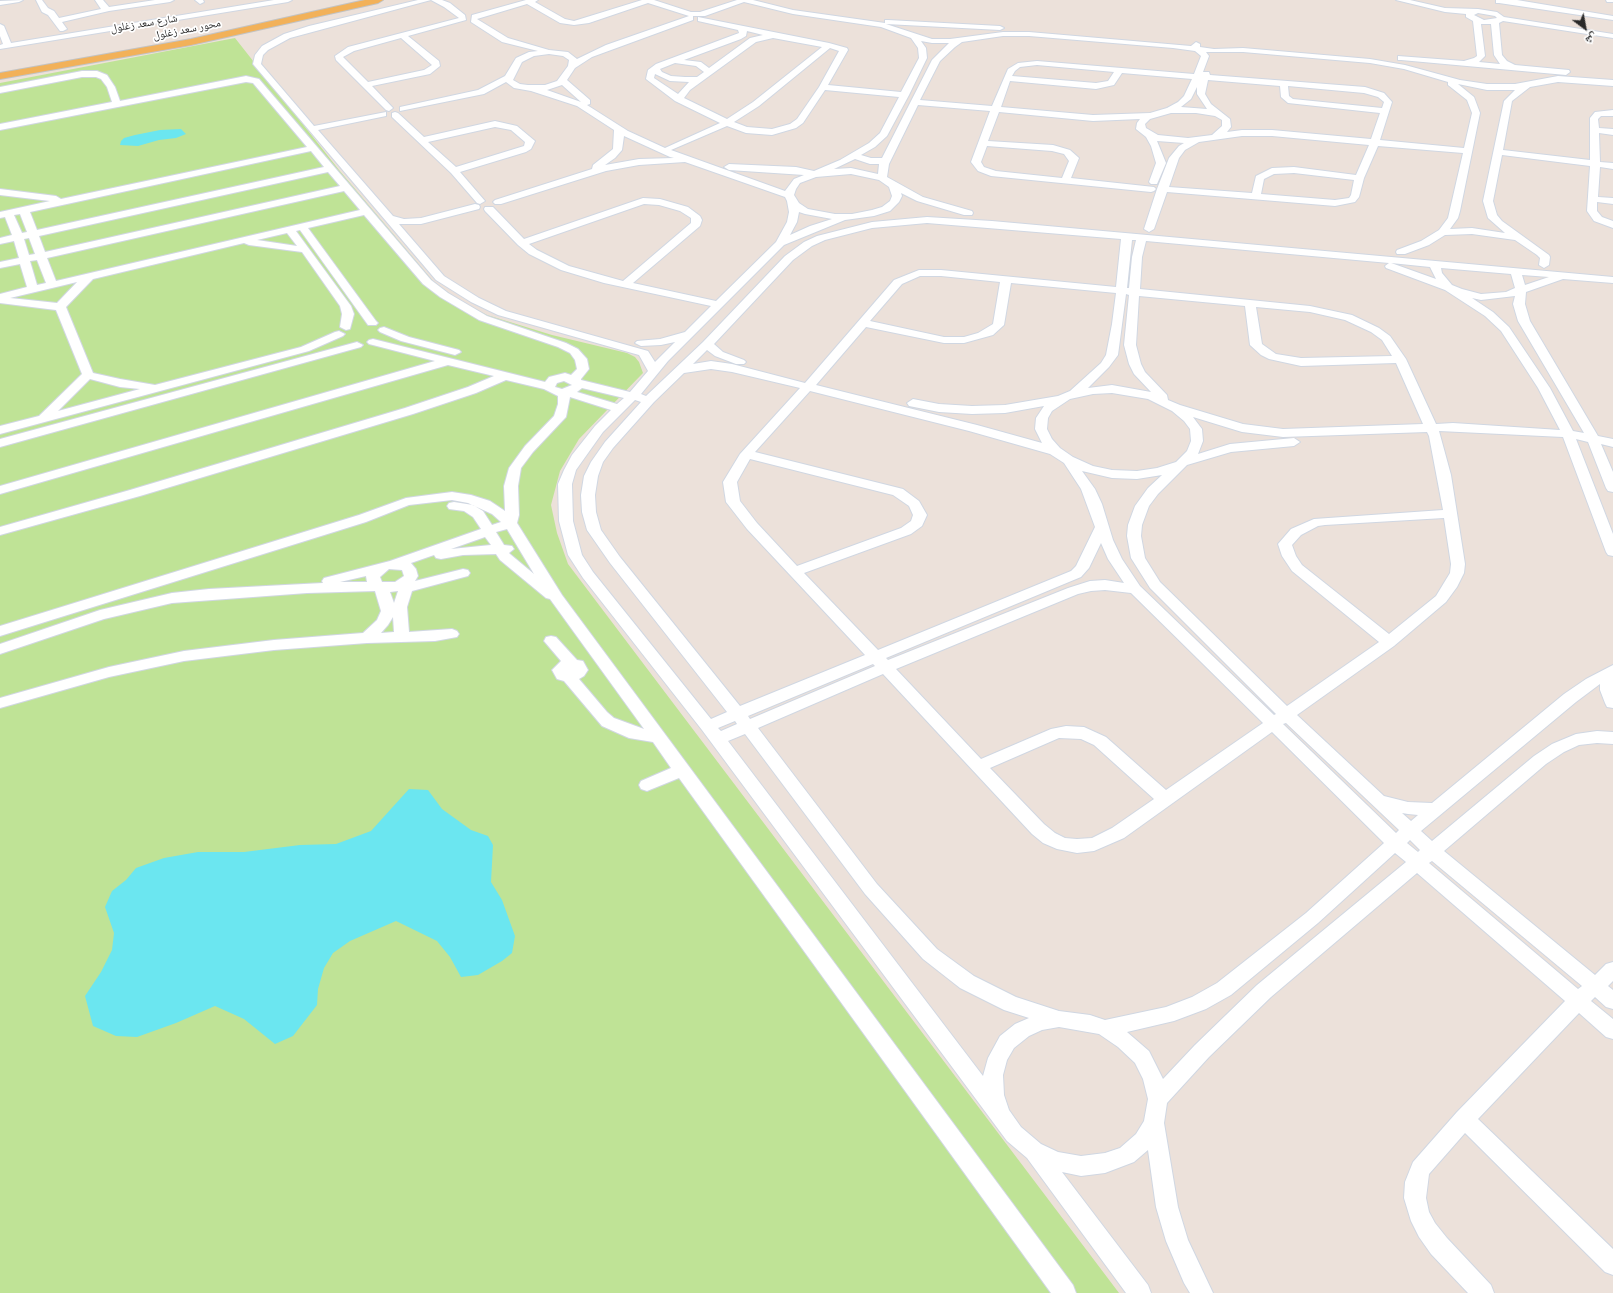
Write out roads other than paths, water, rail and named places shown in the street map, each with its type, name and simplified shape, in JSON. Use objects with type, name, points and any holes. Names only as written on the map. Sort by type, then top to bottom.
[{"type":"main road","name":"محور سعد زغلول","points":[[0,76],[243,26],[358,0]]},
{"type":"main road","name":"محور سعد زغلول","points":[[0,70],[228,35],[378,0]]},
{"type":"street","points":[[0,3],[19,0]]},
{"type":"street","points":[[39,0],[45,10],[51,12],[66,33]]},
{"type":"street","points":[[99,0],[104,8],[109,9]]},
{"type":"street","points":[[58,21],[109,9],[170,0]]},
{"type":"street","name":"شارع سعد زغلول","points":[[4,45],[66,33],[267,0]]},
{"type":"street","name":"شارع سعد زغلول","points":[[4,45],[284,0]]},
{"type":"street","points":[[426,0],[306,29],[279,39],[262,50],[257,60],[258,67],[395,220],[440,278],[474,300],[518,315],[644,353],[654,371]]},
{"type":"street","points":[[314,128],[266,68],[264,62],[268,52],[284,40],[304,33],[436,0],[505,40],[571,57],[574,62],[563,81],[553,86],[468,95]]},
{"type":"street","points":[[447,0],[513,55],[552,53],[609,46]]},
{"type":"street","points":[[690,16],[647,0],[582,22],[574,23],[563,21],[532,1],[351,49],[339,56],[339,58],[454,171],[478,204],[489,209],[522,243],[533,252],[565,268],[626,284],[719,305]]},
{"type":"street","points":[[701,16],[744,0],[794,12],[894,25],[918,24],[973,26],[996,31],[1036,35],[1197,46],[1357,60],[1416,69],[1465,84],[1487,87],[1508,88],[1526,86],[1552,80],[1568,79],[1613,83]]},
{"type":"street","points":[[758,0],[797,10],[894,25],[915,37],[938,42],[962,40],[996,31]]},
{"type":"street","points":[[1400,0],[1474,16],[1498,18],[1613,36]]},
{"type":"street","points":[[1544,265],[1545,257],[1496,221],[1488,208],[1488,201],[1509,98],[1526,86],[1529,82],[1529,78],[1512,67],[1498,55],[1498,18],[1495,9],[1499,0],[1613,18]]},
{"type":"street","points":[[1474,16],[1484,9],[1498,18]]},
{"type":"street","points":[[572,66],[609,46],[690,16],[701,16],[771,35],[842,48],[845,53],[823,87],[800,121],[788,129],[763,132],[750,131],[727,123],[678,99],[652,81],[650,74],[655,68],[738,38],[743,34],[742,28]]},
{"type":"street","points":[[1400,252],[1425,243],[1443,232],[1453,218],[1476,113],[1475,106],[1466,95],[1442,77],[1441,72],[1444,69],[1477,60],[1481,56],[1474,16]]},
{"type":"street","points":[[918,24],[911,30],[922,48],[922,61],[884,134],[872,145],[854,156],[797,182],[791,188],[791,198],[794,212],[792,222],[780,244],[688,334],[654,371],[621,401],[588,443],[570,470],[565,484],[566,521],[575,555],[588,575],[713,733],[1014,1134],[1034,1150],[1057,1161],[1081,1166],[1105,1164],[1127,1155],[1143,1141],[1154,1123]]},
{"type":"street","points":[[0,26],[4,45]]},
{"type":"street","points":[[882,178],[882,171],[886,161],[936,60],[946,50],[973,34],[973,26]]},
{"type":"street","points":[[678,99],[687,88],[753,40],[771,35]]},
{"type":"street","points":[[367,85],[427,72],[436,66],[436,63],[403,36]]},
{"type":"street","points":[[669,148],[727,123],[756,104],[829,45]]},
{"type":"street","points":[[1197,46],[1205,56],[1201,77],[1201,94],[1207,105],[1221,116],[1227,127],[1220,134],[1214,137]]},
{"type":"street","points":[[922,48],[934,47],[946,50]]},
{"type":"street","points":[[1220,48],[1421,59],[1613,78]]},
{"type":"street","points":[[1162,189],[1341,203],[1354,198],[1359,178],[1375,142],[1388,102],[1386,98],[1374,92],[1201,77],[1119,71],[1030,63],[1014,67],[1007,78],[976,162],[977,166],[987,172],[1003,176],[1065,181],[1150,192],[1161,163],[1158,152],[1147,134],[1140,126],[1144,120],[1151,116],[1170,110],[1181,104],[1188,97],[1201,77],[1213,56],[1220,48]]},
{"type":"street","points":[[513,55],[508,78],[511,84],[530,88],[580,104],[619,129],[648,144],[692,162],[791,198],[800,208],[812,213],[827,216],[852,217]]},
{"type":"street","points":[[1416,69],[1427,65],[1421,59]]},
{"type":"street","points":[[673,61],[698,64],[710,72]]},
{"type":"street","points":[[655,68],[659,74],[670,78],[685,80],[701,79]]},
{"type":"street","points":[[1543,70],[1541,72],[1542,75],[1552,80]]},
{"type":"street","points":[[1007,78],[1096,86],[1111,83],[1119,71]]},
{"type":"street","points":[[0,90],[82,74],[96,74],[104,78],[111,87],[117,104]]},
{"type":"street","points":[[314,128],[468,95],[491,88],[508,78]]},
{"type":"street","points":[[0,127],[215,84],[240,80],[252,80],[259,82],[293,138],[313,148],[427,282],[444,295],[483,318],[517,332],[562,345],[574,351],[581,360],[583,369],[576,381],[576,388],[565,392]]},
{"type":"street","points":[[563,81],[586,101],[620,124],[669,148],[698,159],[727,166],[753,169],[796,170],[817,174],[851,171],[882,178],[920,199],[968,213]]},
{"type":"street","points":[[215,84],[265,92]]},
{"type":"street","points":[[1284,84],[1285,97],[1295,102],[1385,111]]},
{"type":"street","points":[[823,87],[905,95]]},
{"type":"street","points":[[1466,95],[1486,93],[1509,98]]},
{"type":"street","points":[[916,102],[1093,118],[1151,116]]},
{"type":"street","points":[[1170,110],[1204,111],[1238,123],[1272,132]]},
{"type":"street","points":[[1613,113],[1603,113],[1594,116],[1595,164],[1592,199],[1592,211],[1595,216],[1613,225]]},
{"type":"street","points":[[1093,118],[1167,140],[1198,141]]},
{"type":"street","points":[[0,137],[26,122]]},
{"type":"street","points":[[423,140],[495,124],[514,128],[530,141],[528,147],[522,150],[454,171]]},
{"type":"street","points":[[588,172],[612,156],[617,150],[619,145],[619,129]]},
{"type":"street","points":[[1594,130],[1613,132]]},
{"type":"street","points":[[1467,151],[1272,132],[1242,133],[1214,137],[1187,145],[1176,154],[1137,257],[1135,291],[1130,325],[1131,354],[1140,374],[1172,406],[1188,418],[1196,429],[1197,441],[1193,452],[1150,495],[1138,514],[1134,536],[1138,558],[1149,577],[1162,594],[1395,843],[1579,1000],[1613,1031]]},
{"type":"street","points":[[270,157],[293,138]]},
{"type":"street","points":[[984,143],[1054,148],[1067,152],[1074,158],[1074,162],[1065,181]]},
{"type":"street","points":[[33,289],[18,237],[4,214],[313,148]]},
{"type":"street","points":[[1498,152],[1613,166]]},
{"type":"street","points":[[854,156],[866,161],[886,161]]},
{"type":"street","points":[[404,232],[421,221],[490,200],[498,202],[588,172],[639,162],[692,162]]},
{"type":"street","points":[[0,241],[331,168]]},
{"type":"street","points":[[1256,196],[1259,178],[1272,171],[1294,170],[1359,178]]},
{"type":"street","points":[[874,214],[894,202],[897,196],[893,185]]},
{"type":"street","points":[[0,265],[347,187]]},
{"type":"street","points":[[0,190],[66,201]]},
{"type":"street","points":[[1592,199],[1613,201]]},
{"type":"street","points":[[522,243],[643,201],[660,202],[684,209],[695,216],[697,220],[692,228],[626,284]]},
{"type":"street","points":[[489,209],[496,207],[498,202]]},
{"type":"street","points":[[24,210],[52,285]]},
{"type":"street","points":[[0,297],[367,211]]},
{"type":"street","points":[[909,211],[968,213],[1357,257],[1613,280]]},
{"type":"street","points":[[780,244],[814,228],[852,217],[898,212]]},
{"type":"street","points":[[1453,218],[1476,222],[1496,221]]},
{"type":"street","points":[[395,220],[421,221]]},
{"type":"street","points":[[1202,1293],[1177,1241],[1167,1207],[1154,1123],[1158,1099],[1153,1077],[1142,1057],[1126,1041],[1105,1028],[1082,1021],[1059,1019],[1035,1013],[988,994],[960,977],[930,954],[871,889],[738,713],[615,560],[594,530],[589,512],[588,495],[591,476],[597,462],[609,445],[650,399],[707,344],[788,258],[808,244],[854,228],[908,220],[947,221],[1127,235],[1145,233],[1613,270]]},
{"type":"street","points":[[302,226],[372,323]]},
{"type":"street","points":[[290,229],[345,306],[348,314],[340,340],[342,342],[357,345]]},
{"type":"street","points":[[1443,232],[1472,231],[1518,238]]},
{"type":"street","points":[[1075,393],[1106,365],[1112,356],[1118,324],[1120,290],[1127,235]]},
{"type":"street","points":[[240,241],[306,250]]},
{"type":"street","points":[[1357,257],[1410,272],[1448,287],[1481,297],[1503,296],[1541,282],[1570,276]]},
{"type":"street","points":[[1434,264],[1437,274],[1448,287],[1489,314],[1505,329],[1544,388],[1570,439],[1613,552]]},
{"type":"street","points":[[1516,271],[1521,290],[1520,312],[1528,330],[1596,444],[1613,488]]},
{"type":"street","points":[[933,272],[1120,290],[1326,311],[1362,322],[1386,338],[1400,358],[1434,432],[1458,564],[1457,574],[1441,599],[1389,642],[1107,839],[1094,844],[1077,846],[1063,844],[1049,838],[1038,829],[796,571],[748,522],[734,502],[730,490],[730,482],[746,454],[811,383],[898,282],[913,275],[933,272]]},
{"type":"street","points":[[60,307],[89,276]]},
{"type":"street","points":[[863,323],[944,340],[964,340],[982,336],[989,333],[998,325],[1006,279]]},
{"type":"street","points":[[0,300],[60,307]]},
{"type":"street","points":[[1250,304],[1256,345],[1266,354],[1273,357],[1301,362],[1400,358]]},
{"type":"street","points":[[60,307],[88,375]]},
{"type":"street","points":[[518,315],[641,343],[654,350],[664,359]]},
{"type":"street","points":[[0,430],[311,347],[342,330],[362,323],[372,323],[405,339],[552,383]]},
{"type":"street","points":[[373,342],[381,336],[384,330]]},
{"type":"street","points":[[641,343],[666,341],[688,334]]},
{"type":"street","points":[[0,443],[232,381],[357,345],[373,342],[507,375],[552,383],[565,377],[621,401]]},
{"type":"street","points":[[707,344],[714,351],[732,360],[986,432],[1062,456],[1089,469],[1118,474],[1137,475],[1159,472],[1218,451],[1258,444],[1434,432]]},
{"type":"street","points":[[0,490],[449,361]]},
{"type":"street","points":[[253,363],[250,366],[252,370],[260,373]]},
{"type":"street","points":[[679,370],[704,366],[726,366],[922,406],[955,410],[1005,409],[1058,400],[1075,393],[1099,390],[1132,391],[1151,396],[1172,406],[1236,426],[1283,433],[1434,432],[1501,438],[1570,439],[1596,444],[1613,444]]},
{"type":"street","points":[[225,370],[232,381]]},
{"type":"street","points":[[88,375],[120,383],[158,388]]},
{"type":"street","points":[[43,418],[88,375]]},
{"type":"street","points":[[0,531],[135,493],[409,411],[507,375]]},
{"type":"street","points":[[552,383],[555,392],[565,392],[621,401],[650,399]]},
{"type":"street","points":[[510,523],[512,514],[511,486],[515,468],[529,449],[560,417],[564,404],[565,392]]},
{"type":"street","points":[[1058,400],[1048,409],[1042,418],[1042,429],[1046,440],[1062,456],[1088,489],[1095,504],[1101,528],[1120,569],[1135,589],[1279,719],[1378,800],[1431,850],[1613,1001]]},
{"type":"street","points":[[1596,444],[1613,453]]},
{"type":"street","points":[[746,454],[898,492],[914,504],[920,515],[917,523],[906,531],[796,571]]},
{"type":"street","points":[[0,631],[361,519],[406,502],[452,496],[471,499],[497,510],[510,523],[556,598],[1065,1293]]},
{"type":"street","points":[[361,519],[420,506],[454,506],[473,510],[482,518],[488,531],[500,549],[515,566],[556,598]]},
{"type":"street","points":[[1389,642],[1297,568],[1289,556],[1285,544],[1296,532],[1309,525],[1325,521],[1450,514]]},
{"type":"street","points":[[307,588],[388,566],[510,523]]},
{"type":"street","points":[[987,619],[1076,574],[1082,568],[1101,528]]},
{"type":"street","points":[[0,649],[100,615],[154,602],[209,594],[307,588],[399,586],[427,560],[450,553],[525,548]]},
{"type":"street","points":[[367,638],[379,628],[386,617],[386,598],[372,579],[373,575],[388,566],[401,565],[407,579],[400,617],[403,637]]},
{"type":"street","points":[[407,579],[463,572]]},
{"type":"street","points":[[713,733],[738,713],[881,662],[987,619],[1090,586],[1118,586],[1135,589]]},
{"type":"street","points":[[0,703],[109,672],[184,656],[274,645],[367,638],[452,634]]},
{"type":"street","points":[[551,640],[559,648],[570,670],[596,710],[608,722],[635,734],[657,737]]},
{"type":"street","points":[[713,733],[748,726],[881,662]]},
{"type":"street","points":[[1613,671],[1608,679],[1608,690],[1613,703]]},
{"type":"street","points":[[1105,1028],[1167,1015],[1199,1003],[1224,989],[1312,918],[1395,843],[1580,690],[1613,671]]},
{"type":"street","points":[[980,766],[1057,733],[1079,733],[1100,741],[1165,799]]},
{"type":"street","points":[[1158,1099],[1202,1051],[1264,991],[1534,765],[1558,748],[1576,740],[1597,737],[1613,738]]},
{"type":"street","points":[[647,785],[681,770]]},
{"type":"street","points":[[1378,800],[1408,808],[1436,809]]},
{"type":"street","points":[[1483,1293],[1439,1246],[1427,1230],[1419,1214],[1415,1198],[1416,1182],[1420,1168],[1464,1119],[1579,1000],[1613,970]]},
{"type":"street","points":[[1000,1114],[994,1095],[993,1075],[998,1058],[1008,1042],[1022,1030],[1040,1022],[1059,1019]]},
{"type":"street","points":[[1464,1119],[1613,1264]]},
{"type":"street","points":[[1034,1150],[1140,1293]]},
{"type":"water","points":[[181,129],[186,134],[176,138],[159,140],[138,146],[120,145],[124,138],[135,135],[160,130]]},
{"type":"water","points":[[409,789],[428,790],[442,809],[471,830],[488,836],[493,845],[491,882],[502,900],[515,936],[512,953],[502,961],[478,975],[461,977],[450,957],[437,941],[396,921],[350,941],[333,953],[324,968],[318,989],[317,1005],[293,1036],[275,1044],[244,1019],[215,1006],[176,1023],[137,1037],[116,1036],[93,1026],[85,996],[101,972],[112,950],[114,933],[105,907],[112,891],[126,880],[136,868],[164,858],[198,852],[244,852],[300,845],[336,844],[371,831]]}]
